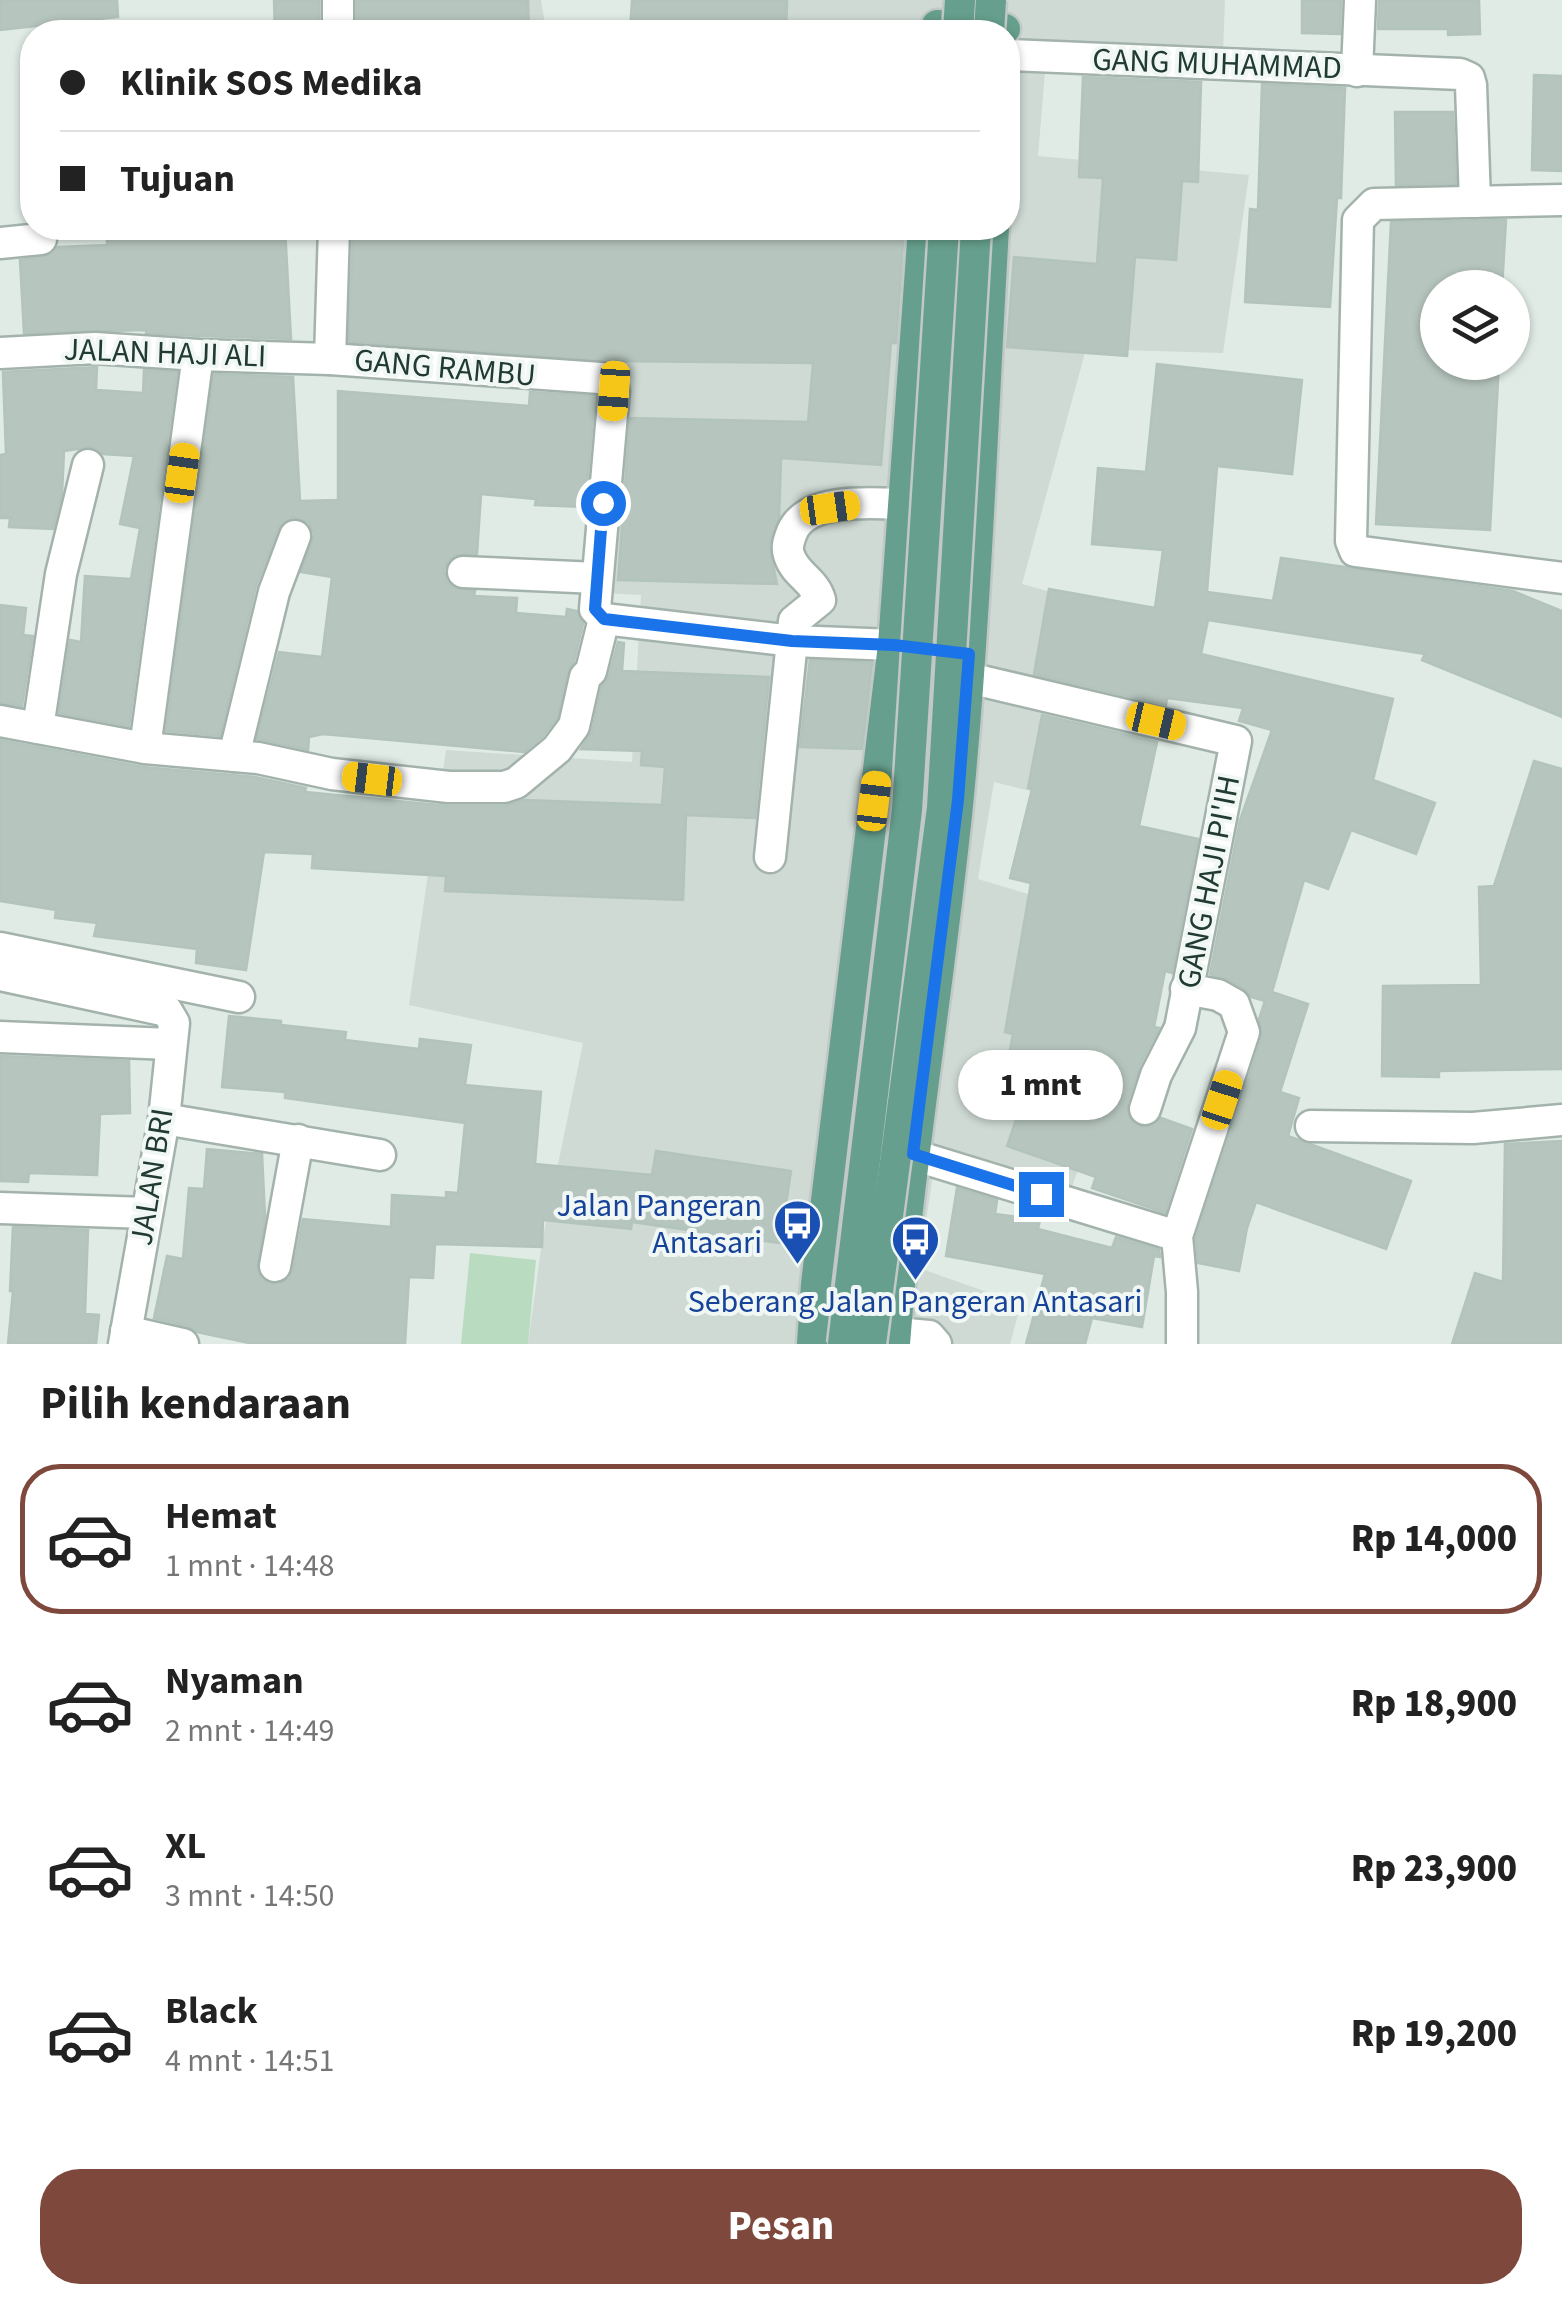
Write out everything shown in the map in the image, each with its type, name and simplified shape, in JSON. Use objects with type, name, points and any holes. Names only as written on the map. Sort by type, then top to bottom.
[{"type":"main road","points":[[812,1344],[816,1284],[894,645],[922,240]]},
{"type":"main road","points":[[843,1344],[907,810],[943,240]]},
{"type":"main road","points":[[887,1340],[942,808],[975,240]]},
{"type":"main road","points":[[887,1340],[958,800],[993,240]]},
{"type":"street","name":"GANG MUHAMMAD","points":[[1020,32],[1357,71],[1360,0]]},
{"type":"street","points":[[1357,71],[1448,73],[1470,78],[1475,202]]},
{"type":"street","points":[[1562,200],[1374,204],[1358,220],[1351,546],[1355,551],[1562,578]]},
{"type":"street","points":[[0,243],[42,240]]},
{"type":"street","points":[[330,358],[334,240]]},
{"type":"street","name":"JALAN HAJI ALI","points":[[0,352],[95,348],[198,356],[330,358]]},
{"type":"street","points":[[145,748],[198,356]]},
{"type":"street","name":"GANG RAMBU","points":[[330,358],[610,382],[614,391],[595,609],[604,619]]},
{"type":"street","points":[[38,728],[61,574],[88,465]]},
{"type":"street","points":[[770,857],[794,621],[820,600],[815,585],[797,570],[788,555],[788,543],[795,526],[811,512],[903,504]]},
{"type":"street","points":[[234,756],[274,592],[295,536]]},
{"type":"street","points":[[463,572],[597,578]]},
{"type":"street","points":[[0,721],[145,748],[234,756],[332,774],[411,784],[504,788],[516,783],[557,749],[574,726],[578,700],[585,677],[591,671],[604,619],[792,641],[894,645],[969,666]]},
{"type":"street","name":"GANG HAJI PI'IH","points":[[969,666],[1236,741],[1180,1028],[1156,1075],[1145,1109]]},
{"type":"street","points":[[0,948],[239,997]]},
{"type":"street","name":"JALAN BRI","points":[[0,974],[167,1011],[174,1023],[164,1119],[125,1338]]},
{"type":"street","points":[[1182,1344],[1177,1236],[1244,1032],[1234,1004],[1218,995],[1186,989]]},
{"type":"street","points":[[0,1037],[170,1044]]},
{"type":"street","points":[[164,1119],[380,1154]]},
{"type":"street","points":[[1310,1126],[1473,1128],[1562,1120]]},
{"type":"street","points":[[275,1266],[298,1140]]},
{"type":"street","points":[[913,1154],[1177,1236]]},
{"type":"street","points":[[0,1208],[147,1213]]},
{"type":"street","points":[[887,1340],[929,1336],[936,1344]]},
{"type":"street","points":[[125,1338],[183,1344]]},
{"type":"shaded area","points":[[345,0],[541,0],[544,20],[345,20]]},
{"type":"shaded area","points":[[640,0],[1225,0],[1223,53],[1047,48],[1038,156],[1249,175],[1223,353],[1086,349],[1022,584],[1167,624],[1136,817],[994,782],[978,879],[1145,929],[1101,1107],[1062,1214],[933,1175],[919,1268],[1021,1304],[1010,1344],[528,1344],[542,1242],[583,1043],[409,1005],[446,750],[632,762],[641,595],[601,593],[627,364],[346,349],[345,240],[1020,240],[1020,20],[638,20]]},
{"type":"green space","points":[[470,1253],[536,1260],[528,1344],[461,1344]]},
{"type":"building","points":[[0,0],[117,0],[118,17],[20,20],[20,28],[0,30]]},
{"type":"building","points":[[274,0],[319,0],[319,20],[275,20]]},
{"type":"building","points":[[357,0],[528,0],[529,20],[357,20]]},
{"type":"building","points":[[632,0],[787,0],[786,20],[631,20]]},
{"type":"building","points":[[1302,0],[1341,0],[1340,34],[1302,33]]},
{"type":"building","points":[[1379,0],[1479,0],[1480,34],[1448,35],[1448,29],[1378,29]]},
{"type":"building","points":[[1534,75],[1562,76],[1562,171],[1532,170]]},
{"type":"building","points":[[1083,77],[1201,82],[1198,182],[1182,181],[1176,260],[1135,257],[1127,356],[1007,347],[1014,257],[1097,264],[1103,178],[1079,177]]},
{"type":"building","points":[[1262,84],[1345,88],[1341,198],[1337,198],[1330,307],[1245,302],[1250,209],[1258,210]]},
{"type":"building","points":[[1395,112],[1453,112],[1456,184],[1396,185]]},
{"type":"building","points":[[1506,220],[1503,270],[1420,270],[1420,380],[1498,380],[1490,530],[1376,524],[1391,222]]},
{"type":"building","points":[[107,240],[286,240],[291,339],[146,333],[147,330],[24,333],[20,260],[44,257],[58,247],[107,245]]},
{"type":"building","points":[[353,240],[903,240],[881,465],[781,458],[779,518],[769,546],[777,584],[618,580],[630,418],[808,422],[813,363],[608,361],[349,342]]},
{"type":"building","points":[[1157,364],[1302,380],[1292,474],[1217,466],[1207,592],[1273,601],[1281,558],[1513,591],[1562,611],[1562,717],[1422,660],[1425,654],[1208,620],[1201,654],[1393,699],[1373,780],[1435,803],[1416,854],[1351,830],[1328,889],[1304,880],[1272,992],[1308,1004],[1280,1092],[1299,1098],[1288,1136],[1411,1181],[1386,1249],[1256,1202],[1239,1271],[1198,1263],[1196,1238],[1262,1037],[1259,1019],[1265,1001],[1251,997],[1227,979],[1210,974],[1240,820],[1272,730],[1239,721],[1243,708],[1167,698],[1166,705],[1034,674],[1049,589],[1155,608],[1163,550],[1092,544],[1098,468],[1146,472]]},
{"type":"building","points":[[97,367],[96,390],[143,393],[144,370],[177,372],[129,726],[59,713],[70,640],[81,642],[85,576],[131,579],[140,528],[120,524],[134,456],[103,454],[92,447],[64,451],[62,493],[53,529],[9,527],[10,518],[0,518],[0,455],[6,454],[3,372]]},
{"type":"building","points":[[214,374],[293,377],[300,501],[338,500],[338,391],[529,406],[530,392],[595,396],[585,507],[535,505],[536,499],[481,494],[477,554],[455,555],[444,570],[452,587],[475,591],[474,596],[517,598],[516,613],[566,617],[567,609],[577,611],[583,624],[574,661],[567,673],[557,718],[543,736],[524,752],[323,734],[309,737],[308,750],[257,739],[279,652],[322,657],[332,577],[301,572],[314,534],[309,523],[293,517],[278,529],[256,586],[220,736],[166,731]]},
{"type":"building","points":[[0,605],[26,608],[23,635],[33,636],[22,706],[0,703]]},
{"type":"building","points":[[618,642],[624,643],[622,671],[769,677],[755,818],[686,815],[683,900],[445,891],[446,876],[312,868],[313,854],[264,852],[246,970],[196,963],[197,949],[94,936],[97,923],[55,918],[56,910],[0,901],[0,740],[143,767],[255,777],[306,788],[305,792],[449,806],[504,806],[524,800],[662,805],[665,767],[641,765],[642,751],[581,749],[592,731],[602,686],[609,676]]},
{"type":"building","points":[[810,660],[872,663],[862,749],[800,747]]},
{"type":"building","points":[[1042,715],[1157,742],[1139,826],[1198,839],[1172,973],[1165,971],[1154,1027],[1159,1028],[1139,1067],[1127,1104],[1131,1121],[1138,1126],[1150,1127],[1161,1118],[1192,1129],[1165,1213],[1092,1188],[1096,1177],[1007,1146],[1026,1091],[1003,1087],[1013,1034],[1005,1032],[1031,883],[1010,878],[1032,789],[1028,788]]},
{"type":"building","points":[[1534,761],[1562,769],[1562,1069],[1439,1071],[1439,1077],[1382,1076],[1383,986],[1481,985],[1479,887],[1494,886]]},
{"type":"building","points":[[229,1016],[346,1032],[345,1040],[419,1049],[420,1039],[471,1045],[465,1085],[541,1092],[535,1164],[652,1175],[656,1151],[791,1171],[780,1243],[632,1222],[631,1229],[543,1220],[542,1247],[435,1244],[433,1278],[409,1277],[405,1344],[254,1344],[154,1318],[167,1256],[183,1259],[189,1188],[204,1189],[207,1149],[262,1154],[265,1216],[257,1271],[262,1280],[273,1284],[289,1279],[303,1219],[391,1227],[392,1195],[446,1198],[446,1192],[458,1193],[465,1123],[285,1098],[285,1092],[222,1087]]},
{"type":"building","points":[[0,1056],[129,1061],[130,1113],[100,1114],[97,1175],[29,1173],[28,1182],[0,1181]]},
{"type":"building","points":[[1562,1141],[1562,1344],[1452,1344],[1475,1273],[1503,1282],[1505,1144]]},
{"type":"building","points":[[957,1188],[997,1200],[995,1214],[1040,1220],[1038,1229],[1112,1248],[1116,1237],[1159,1250],[1160,1257],[1154,1256],[1142,1327],[1092,1318],[1085,1344],[1026,1344],[1045,1274],[946,1256]]},
{"type":"building","points":[[13,1227],[88,1230],[85,1314],[99,1315],[96,1344],[8,1344]]},
{"type":"place","name":"Jalan Pangeran Antasari","points":[[797,1266]]},
{"type":"place","name":"Seberang Jalan Pangeran Antasari","points":[[915,1282]]},
{"type":"route","points":[[603,503],[595,609],[604,619],[792,641],[894,645],[969,654],[958,800],[913,1154],[1041,1194]]}]
